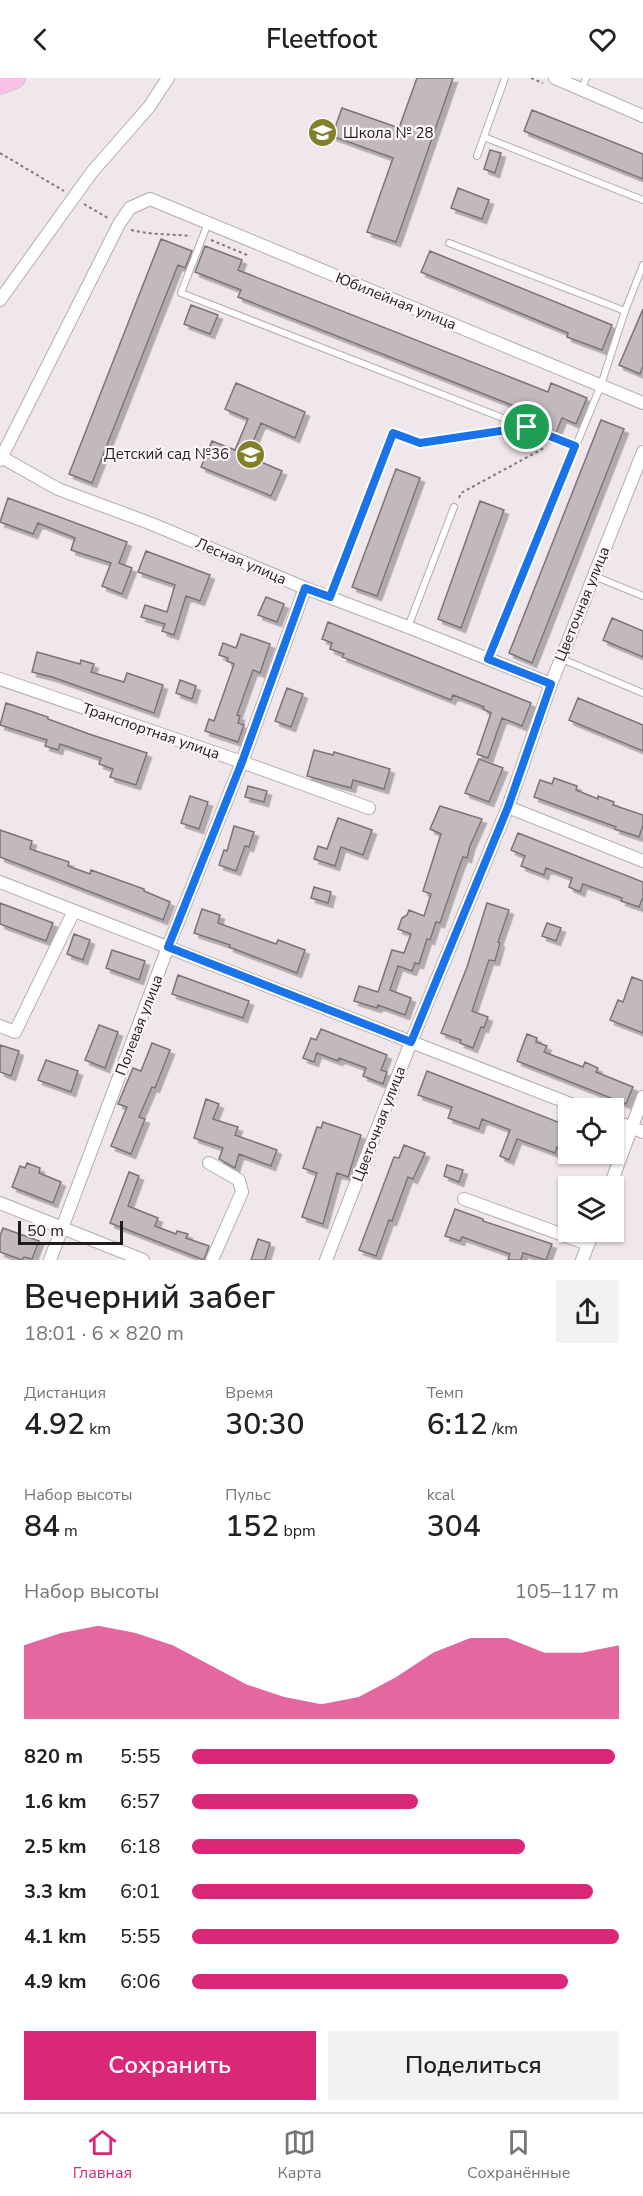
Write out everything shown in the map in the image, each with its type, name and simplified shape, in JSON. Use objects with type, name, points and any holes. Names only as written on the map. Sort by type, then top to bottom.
[{"type":"main road","points":[[0,84],[15,78]]},
{"type":"street","points":[[0,300],[92,172],[149,107],[168,78]]},
{"type":"street","points":[[555,78],[584,84],[643,116]]},
{"type":"street","name":"Юбилейная улица","points":[[119,224],[130,208],[150,199],[643,403]]},
{"type":"street","points":[[1,459],[119,224]]},
{"type":"street","name":"Цветочная улица","points":[[326,1260],[411,1042],[508,807],[561,658],[638,477],[643,452]]},
{"type":"street","name":"Лесная улица","points":[[1,459],[58,489],[152,524],[305,588],[551,684]]},
{"type":"street","name":"Полевая улица","points":[[50,1260],[168,947],[242,762],[305,588]]},
{"type":"street","name":"Транспортная улица","points":[[0,679],[369,808]]},
{"type":"street","points":[[508,807],[643,861]]},
{"type":"street","points":[[0,882],[558,1099]]},
{"type":"street","points":[[0,1026],[15,1032],[74,911]]},
{"type":"street","points":[[615,1176],[637,1130],[643,1097]]},
{"type":"street","points":[[209,1163],[239,1180],[242,1192],[212,1260]]},
{"type":"street","points":[[464,1198],[558,1228]]},
{"type":"street","points":[[0,1203],[143,1260]]},
{"type":"street","points":[[582,1260],[589,1242]]},
{"type":"lane","points":[[477,156],[505,78]]},
{"type":"lane","points":[[484,138],[643,200]]},
{"type":"lane","points":[[208,223],[182,292],[575,446]]},
{"type":"lane","points":[[449,243],[625,311]]},
{"type":"lane","points":[[488,659],[601,385],[643,265]]},
{"type":"lane","points":[[330,597],[393,433]]},
{"type":"lane","points":[[408,627],[454,507]]},
{"type":"lane","points":[[594,576],[643,596]]},
{"type":"lane","points":[[561,658],[643,693]]},
{"type":"path","points":[[0,153],[129,229],[148,234],[202,237]]},
{"type":"path","points":[[393,433],[420,443],[527,427]]},
{"type":"path","points":[[454,507],[461,493],[560,440]]},
{"type":"building","points":[[417,78],[453,78],[396,242],[367,232],[393,158],[332,136],[342,108],[399,128]]},
{"type":"building","points":[[532,110],[643,154],[643,179],[524,131]]},
{"type":"building","points":[[490,150],[501,153],[495,173],[484,169]]},
{"type":"building","points":[[458,188],[489,200],[482,219],[451,208]]},
{"type":"building","points":[[161,239],[192,251],[185,268],[178,265],[92,483],[69,474]]},
{"type":"building","points":[[205,246],[242,260],[238,270],[548,392],[551,383],[587,398],[576,424],[562,418],[556,433],[529,422],[532,413],[238,297],[241,290],[195,272]]},
{"type":"building","points":[[430,251],[612,325],[602,350],[567,337],[568,333],[421,272]]},
{"type":"building","points":[[191,305],[218,315],[210,334],[184,324]]},
{"type":"building","points":[[643,309],[643,366],[640,374],[619,365]]},
{"type":"building","points":[[236,383],[305,412],[295,438],[261,423],[247,456],[282,471],[271,496],[201,467],[212,441],[235,450],[248,419],[225,409]]},
{"type":"building","points":[[601,420],[624,429],[532,663],[509,653]]},
{"type":"building","points":[[396,469],[420,478],[377,596],[352,587]]},
{"type":"building","points":[[8,498],[127,542],[119,563],[132,568],[122,594],[102,586],[111,563],[71,550],[75,538],[38,523],[33,534],[0,522]]},
{"type":"building","points":[[480,501],[504,510],[461,628],[438,619]]},
{"type":"building","points":[[146,551],[210,575],[200,601],[186,596],[174,635],[162,631],[165,624],[141,617],[145,605],[167,612],[175,585],[138,572]]},
{"type":"building","points":[[266,597],[284,604],[277,622],[258,615]]},
{"type":"building","points":[[612,618],[643,631],[643,657],[603,640]]},
{"type":"building","points":[[328,622],[531,703],[522,726],[502,718],[488,758],[477,754],[491,713],[483,709],[484,707],[453,695],[451,700],[342,657],[344,654],[330,649],[332,643],[322,639]]},
{"type":"building","points":[[241,634],[270,644],[260,673],[253,670],[237,715],[240,716],[238,723],[244,725],[238,742],[205,731],[209,719],[214,721],[234,664],[227,661],[228,658],[219,655],[223,643],[236,648]]},
{"type":"building","points":[[37,652],[80,664],[81,660],[94,664],[91,672],[124,682],[127,673],[163,685],[154,713],[32,672]]},
{"type":"building","points":[[180,680],[196,686],[192,699],[176,693]]},
{"type":"building","points":[[287,688],[303,694],[291,727],[275,721]]},
{"type":"building","points":[[578,698],[643,725],[643,751],[569,720]]},
{"type":"building","points":[[6,703],[147,753],[136,785],[110,777],[113,769],[99,764],[101,758],[60,744],[58,750],[45,746],[47,740],[0,725]]},
{"type":"building","points":[[314,750],[333,755],[334,752],[390,769],[384,789],[353,780],[351,788],[307,776]]},
{"type":"building","points":[[479,759],[503,768],[489,802],[465,793]]},
{"type":"building","points":[[554,778],[577,786],[576,790],[598,799],[598,796],[614,802],[613,805],[643,815],[639,837],[534,797],[540,780],[552,784]]},
{"type":"building","points":[[248,786],[267,791],[264,802],[245,797]]},
{"type":"building","points":[[190,796],[208,802],[199,829],[181,823]]},
{"type":"building","points":[[440,806],[482,819],[467,858],[463,857],[440,923],[436,922],[430,940],[427,939],[419,964],[415,963],[412,971],[398,966],[390,990],[411,998],[405,1015],[378,1005],[377,1008],[354,1001],[359,986],[378,992],[392,950],[404,953],[411,934],[398,929],[402,918],[409,910],[424,916],[431,894],[423,891],[441,834],[430,829]]},
{"type":"building","points":[[338,818],[372,830],[363,855],[341,847],[335,866],[314,859],[318,846],[327,849]]},
{"type":"building","points":[[234,826],[254,832],[249,847],[245,846],[236,871],[219,865],[224,850],[227,851]]},
{"type":"building","points":[[0,830],[32,841],[30,849],[69,862],[68,866],[90,874],[91,870],[144,889],[170,902],[163,920],[0,857]]},
{"type":"building","points":[[518,833],[643,882],[643,897],[639,907],[621,901],[622,898],[583,884],[580,892],[569,887],[572,878],[546,868],[544,875],[521,866],[525,856],[511,850]]},
{"type":"building","points":[[314,887],[331,892],[328,903],[311,898]]},
{"type":"building","points":[[0,903],[53,923],[46,941],[0,924]]},
{"type":"building","points":[[487,903],[509,910],[498,942],[500,943],[495,961],[489,960],[472,1011],[488,1017],[484,1028],[481,1027],[473,1048],[460,1043],[461,1040],[441,1033],[467,967]]},
{"type":"building","points":[[202,909],[220,915],[218,923],[276,944],[278,940],[305,950],[297,973],[229,947],[230,945],[194,933]]},
{"type":"building","points":[[547,923],[561,928],[556,941],[542,936]]},
{"type":"building","points":[[74,934],[90,940],[83,960],[67,954]]},
{"type":"building","points":[[112,950],[145,961],[139,980],[106,968]]},
{"type":"building","points":[[178,975],[249,1001],[243,1018],[172,994]]},
{"type":"building","points":[[632,977],[643,981],[643,1033],[610,1020],[618,1000],[623,1002]]},
{"type":"building","points":[[99,1025],[118,1032],[105,1068],[85,1060]]},
{"type":"building","points":[[321,1029],[387,1055],[381,1070],[387,1072],[383,1084],[363,1076],[366,1068],[339,1058],[338,1061],[317,1053],[314,1062],[303,1058],[311,1038],[316,1040]]},
{"type":"building","points":[[527,1034],[537,1038],[536,1042],[547,1046],[544,1052],[583,1067],[585,1062],[598,1068],[596,1072],[633,1087],[626,1104],[624,1098],[611,1098],[517,1061]]},
{"type":"building","points":[[152,1043],[170,1050],[155,1088],[152,1087],[139,1117],[145,1119],[131,1154],[111,1146],[127,1107],[118,1104],[133,1068],[141,1071]]},
{"type":"building","points":[[0,1045],[19,1051],[11,1076],[0,1072]]},
{"type":"building","points":[[46,1060],[78,1071],[71,1092],[38,1080]]},
{"type":"building","points":[[427,1071],[558,1122],[558,1147],[555,1153],[517,1139],[509,1160],[500,1156],[510,1130],[482,1119],[479,1129],[448,1118],[452,1107],[418,1095]]},
{"type":"building","points":[[206,1099],[219,1104],[213,1119],[238,1127],[235,1135],[277,1150],[271,1166],[239,1154],[235,1168],[219,1159],[223,1148],[194,1138]]},
{"type":"building","points":[[323,1122],[361,1135],[348,1177],[337,1173],[323,1224],[302,1217],[317,1173],[303,1168],[317,1127],[321,1128]]},
{"type":"building","points":[[404,1145],[425,1153],[413,1179],[408,1177],[376,1256],[359,1250],[394,1157],[399,1158]]},
{"type":"building","points":[[27,1163],[40,1168],[39,1173],[61,1182],[53,1203],[12,1187],[20,1166],[25,1168]]},
{"type":"building","points":[[447,1165],[463,1170],[459,1182],[444,1176]]},
{"type":"building","points":[[129,1172],[139,1176],[128,1206],[158,1218],[155,1226],[176,1234],[177,1231],[188,1234],[186,1238],[209,1246],[204,1260],[110,1223]]},
{"type":"building","points":[[455,1209],[552,1244],[546,1260],[523,1253],[521,1260],[508,1260],[510,1254],[462,1237],[460,1241],[445,1236]]},
{"type":"building","points":[[3,1228],[39,1241],[32,1259],[24,1257],[22,1260],[0,1252],[0,1236]]},
{"type":"building","points":[[258,1239],[270,1243],[265,1260],[251,1260]]},
{"type":"place","name":"Школа № 28","points":[[322,133]]},
{"type":"place","name":"Детский сад №36","points":[[250,454]]},
{"type":"route","points":[[527,427],[575,446],[488,659],[551,684],[508,807],[411,1042],[168,947],[242,762],[305,588],[330,597],[393,433],[420,443],[527,427]]}]
